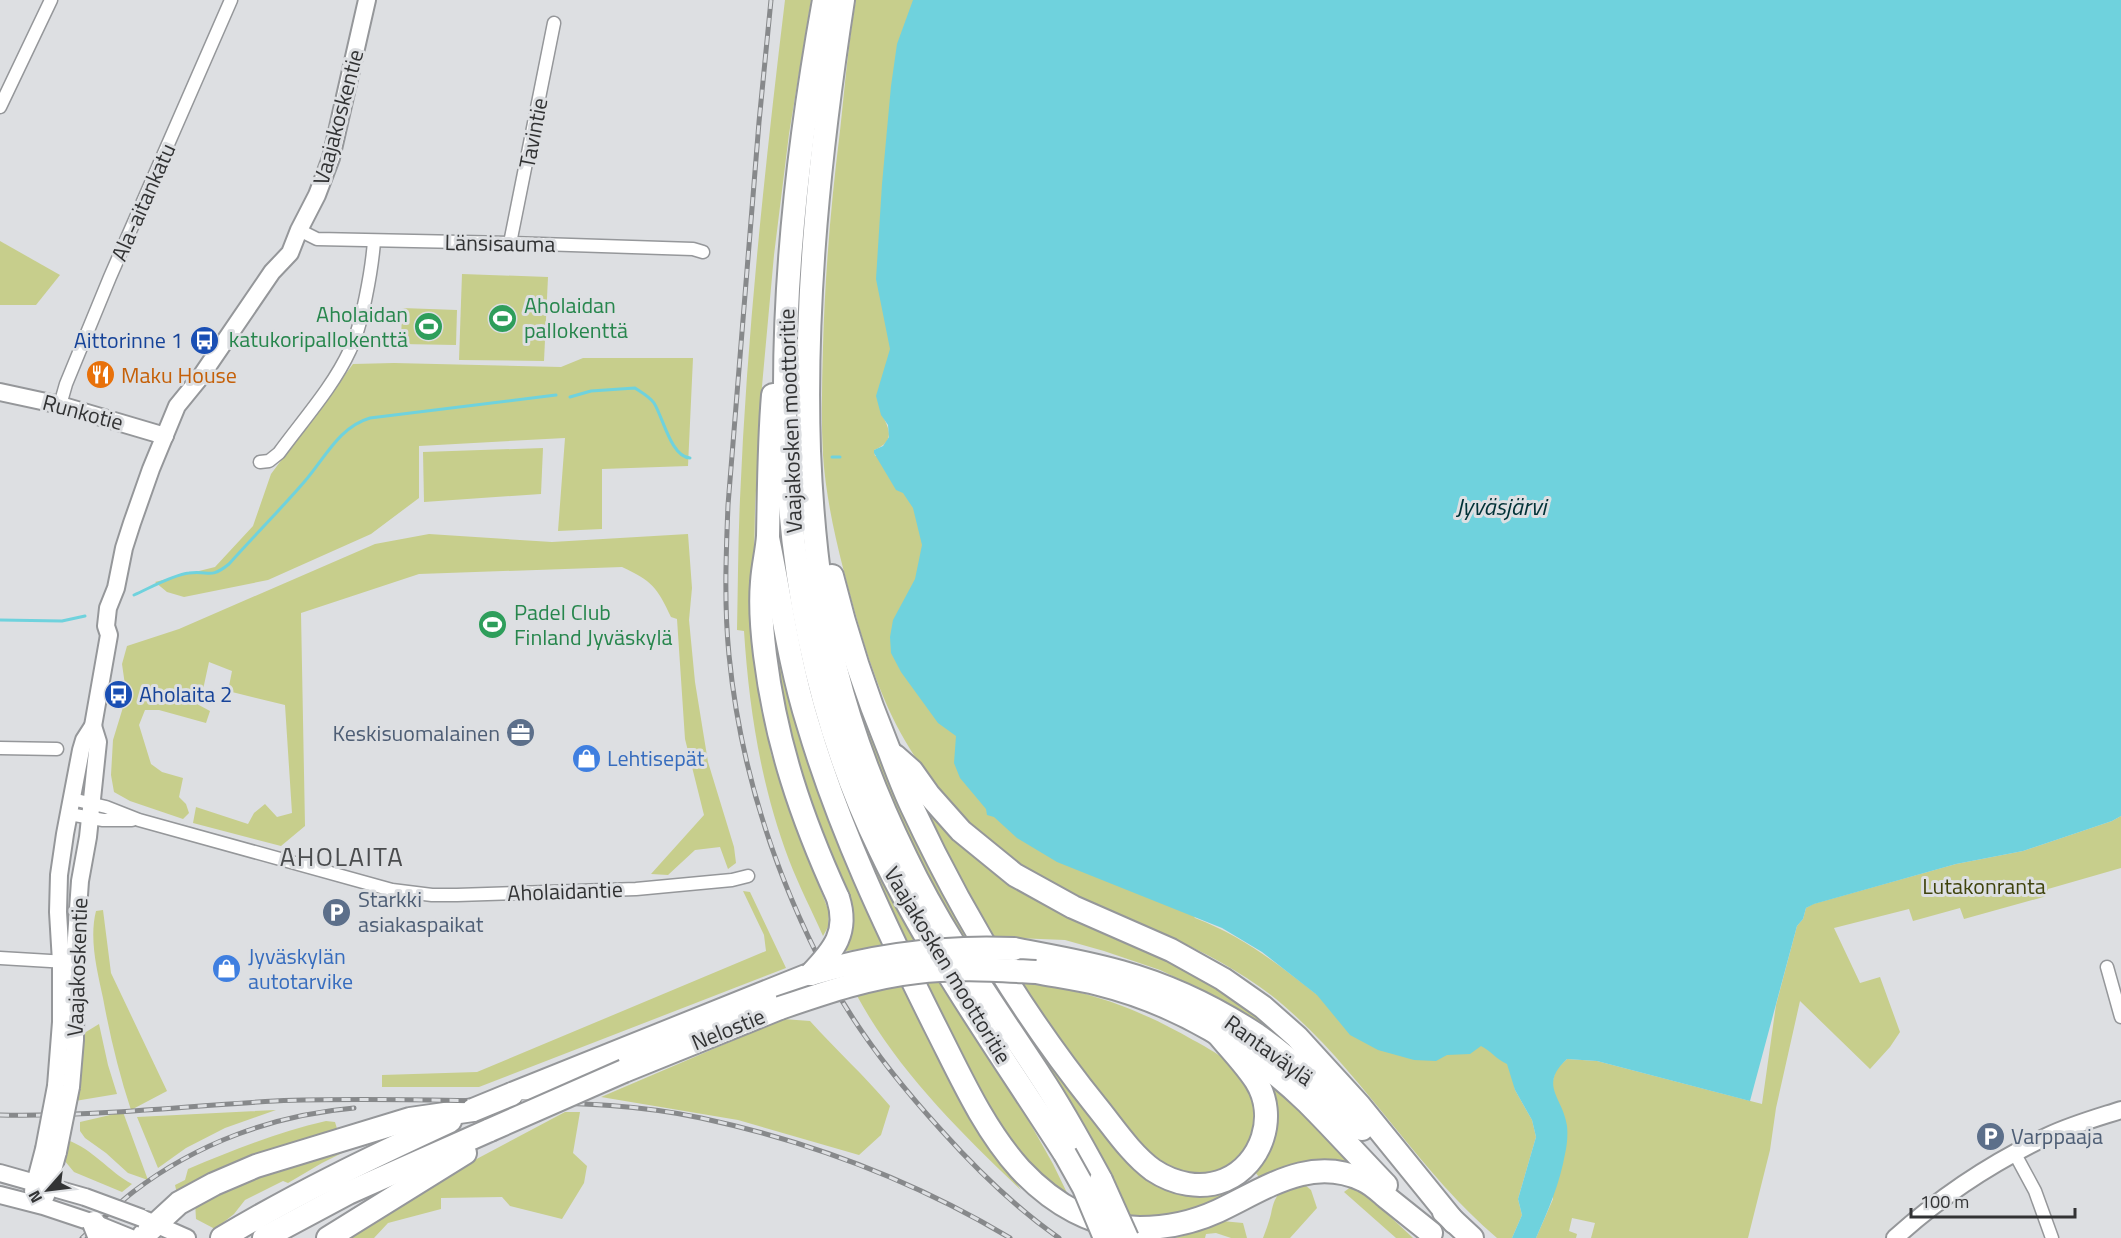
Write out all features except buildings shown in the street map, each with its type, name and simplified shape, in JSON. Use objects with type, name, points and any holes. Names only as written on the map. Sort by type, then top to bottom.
[{"type":"highway","name":"Vaajakosken moottoritie","points":[[824,0],[809,88],[792,225],[787,289],[787,484],[800,595],[810,644],[837,740],[878,847],[910,909],[1065,1154],[1084,1188],[1106,1238]]},
{"type":"highway","name":"Vaajakosken moottoritie","points":[[843,0],[830,85],[816,208],[808,349],[812,505],[820,584],[837,673],[857,738],[885,812],[927,900],[1048,1088],[1101,1180],[1127,1238]]},
{"type":"highway","points":[[787,289],[776,359],[770,430],[768,538],[762,582],[762,618],[771,696],[782,752],[792,786],[838,898],[843,918],[839,936],[827,956],[811,974]]},
{"type":"highway","points":[[812,505],[847,637],[867,698],[912,807],[967,914],[993,960],[1071,1075],[1137,1155],[1155,1171],[1185,1184],[1199,1186],[1211,1184],[1240,1172],[1259,1149],[1265,1130],[1264,1102],[1256,1081],[1217,1033]]},
{"type":"highway","points":[[768,538],[789,650],[806,720],[841,822],[904,963],[946,1048],[992,1133],[1021,1170],[1042,1190],[1092,1220],[1113,1227],[1137,1228],[1157,1228],[1196,1219],[1281,1180],[1312,1171],[1341,1171],[1366,1181],[1434,1235]]},
{"type":"highway","points":[[889,750],[912,771],[929,795],[961,831],[1016,875],[1073,907],[1172,950],[1223,979],[1263,1007],[1297,1037],[1359,1104],[1454,1222]]},
{"type":"highway","name":"Nelostie","points":[[264,1238],[348,1193],[624,1071],[774,999],[811,974],[869,958],[909,952],[972,947],[1014,950]]},
{"type":"highway","name":"Rantaväylä","points":[[1014,950],[1070,959],[1122,972],[1208,1007],[1257,1035],[1317,1084],[1472,1238]]},
{"type":"highway","name":"Nelostie","points":[[222,1238],[273,1208],[366,1160],[473,1110],[568,1070],[774,999],[831,990],[918,971],[983,969],[1036,972],[1100,984],[1130,994],[1164,1007],[1217,1033]]},
{"type":"highway","name":"Rantaväylä","points":[[1217,1033],[1260,1062],[1306,1101],[1434,1235]]},
{"type":"highway","points":[[149,1231],[179,1203],[222,1181],[282,1156],[410,1119],[473,1110]]},
{"type":"highway","points":[[328,1238],[459,1158],[490,1130]]},
{"type":"main road","name":"Vaajakoskentie","points":[[36,1204],[51,1150],[75,1040],[69,962],[58,912],[59,875],[64,834],[84,740],[93,726],[109,635],[106,626],[108,608],[116,588],[124,548],[151,469],[165,436],[186,411],[199,379],[272,272],[281,247],[299,230],[317,195],[331,158],[367,0]]},
{"type":"main road","name":"Runkotie","points":[[0,392],[60,405],[165,436]]},
{"type":"main road","name":"Vaajakoskentie","points":[[69,962],[76,938],[80,881],[98,742],[93,726]]},
{"type":"main road","points":[[1895,1238],[1983,1171],[2068,1128],[2121,1110]]},
{"type":"main road","points":[[0,1173],[85,1197],[149,1231],[187,1238]]},
{"type":"main road","points":[[0,1195],[63,1212],[97,1231],[131,1238]]},
{"type":"street","points":[[0,107],[51,0]]},
{"type":"street","name":"Ala-aitankatu","points":[[60,405],[66,384],[106,288],[231,0]]},
{"type":"street","name":"Tavintie","points":[[510,243],[554,23]]},
{"type":"street","name":"Länsisauma","points":[[299,230],[316,239],[693,249],[703,252]]},
{"type":"street","points":[[260,462],[269,461],[279,453],[351,349],[369,274],[374,241]]},
{"type":"street","points":[[0,748],[57,749]]},
{"type":"street","name":"Aholaidantie","points":[[70,807],[91,810],[103,820],[140,820],[392,890],[432,895],[636,889],[732,880],[748,876]]},
{"type":"street","points":[[0,958],[69,962]]},
{"type":"street","points":[[2107,967],[2121,1017]]},
{"type":"street","points":[[2015,1154],[2035,1191],[2052,1238]]},
{"type":"green space","points":[[785,0],[811,0],[789,134],[774,255],[762,386],[755,508],[753,614],[760,685],[771,754],[829,912],[828,927],[823,936],[789,860],[771,804],[753,718],[744,631],[737,630],[739,515],[747,374],[764,187]]},
{"type":"green space","points":[[856,0],[1005,0],[882,415],[889,431],[888,440],[874,450],[875,456],[891,456],[1195,918],[1244,942],[1316,994],[1497,976],[1515,1090],[1532,1120],[1536,1137],[1518,1199],[1522,1215],[1512,1238],[1497,1238],[1468,1211],[1311,1031],[1256,984],[1202,952],[1056,886],[1003,853],[970,826],[917,760],[894,720],[868,654],[848,587],[832,521],[823,455],[822,374],[827,266],[847,65]]},
{"type":"green space","points":[[0,241],[60,275],[36,305],[0,305]]},
{"type":"green space","name":"Aholaidan pallokenttä","points":[[462,274],[548,277],[544,361],[459,360]]},
{"type":"green space","name":"Aholaidan katukoripallokenttä","points":[[402,308],[457,310],[456,345],[401,344]]},
{"type":"green space","points":[[583,358],[693,358],[688,466],[602,469],[602,529],[558,531],[565,438],[419,446],[419,498],[371,534],[268,580],[184,597],[167,592],[155,582],[215,567],[253,526],[271,474],[353,364],[561,367]]},
{"type":"green space","points":[[777,428],[787,565],[1013,1093],[1070,1199],[1011,1149],[911,966],[829,774],[780,566]]},
{"type":"green space","points":[[543,448],[541,494],[424,502],[423,452]]},
{"type":"green space","points":[[429,534],[552,542],[688,534],[692,588],[689,620],[695,682],[708,762],[734,847],[736,863],[728,869],[720,847],[695,850],[668,875],[651,874],[704,815],[685,739],[677,619],[671,617],[662,598],[647,581],[622,567],[419,574],[301,613],[305,826],[281,846],[193,823],[196,807],[248,824],[254,813],[265,804],[277,817],[292,813],[285,705],[228,691],[232,671],[209,662],[197,704],[210,711],[206,723],[159,710],[145,710],[139,725],[151,764],[162,772],[183,778],[179,797],[186,804],[189,813],[183,819],[130,801],[114,792],[111,775],[113,740],[126,692],[122,664],[127,646],[179,629],[375,544]]},
{"type":"green space","points":[[770,582],[890,945],[838,952],[844,940],[777,694]]},
{"type":"green space","points":[[846,670],[974,937],[962,938],[925,875],[909,842],[868,740]]},
{"type":"green space","points":[[906,774],[942,819],[1239,996],[1277,1033],[1223,1000],[1160,970],[1104,951],[1065,940],[987,937]]},
{"type":"green space","name":"Lutakonranta","points":[[2121,816],[2121,868],[2048,889],[2047,896],[1964,919],[1960,908],[1913,921],[1909,909],[1834,928],[1860,983],[1880,977],[1900,1032],[1870,1069],[1800,1001],[1776,1108],[1770,1150],[1748,1238],[1591,1238],[1595,1223],[1572,1218],[1569,1231],[1577,1234],[1576,1238],[1536,1238],[1553,1199],[1552,1084],[1556,1069],[1567,1059],[1597,1061],[1762,1104],[1776,1005],[1797,926],[1803,919],[1806,908],[1813,904],[1956,864],[2023,851]]},
{"type":"green space","points":[[743,891],[750,892],[786,968],[479,1087],[382,1087],[382,1075],[477,1072],[766,951],[764,935]]},
{"type":"green space","points":[[103,910],[111,973],[167,1091],[131,1110],[112,1041],[98,977],[93,932],[96,911]]},
{"type":"green space","points":[[987,977],[1000,978],[1140,1166],[1238,1182],[1243,1192],[1194,1214],[1129,1220]]},
{"type":"green space","points":[[1016,981],[1086,994],[1129,1008],[1171,1028],[1224,1059],[1245,1078],[1252,1095],[1255,1126],[1245,1157],[1205,1178],[1174,1174],[1131,1137]]},
{"type":"green space","points":[[905,986],[993,1149],[1021,1190],[952,1122],[910,1074],[872,1022],[856,994]]},
{"type":"green space","points":[[783,1019],[810,1021],[890,1106],[881,1135],[859,1155],[738,1120],[601,1097]]},
{"type":"green space","points":[[99,1024],[117,1094],[75,1101],[81,1035]]},
{"type":"green space","points":[[1263,1075],[1359,1169],[1346,1164],[1322,1163],[1299,1168],[1263,1182],[1255,1172],[1270,1142]]},
{"type":"green space","points":[[276,1110],[225,1128],[186,1148],[158,1168],[137,1117]]},
{"type":"green space","points":[[123,1112],[148,1180],[128,1173],[85,1138],[80,1131],[80,1122]]},
{"type":"green space","points":[[565,1112],[580,1112],[573,1153],[587,1166],[584,1183],[562,1219],[510,1206],[502,1197],[441,1198],[441,1209],[388,1223],[374,1238],[344,1238],[422,1188]]},
{"type":"green space","points":[[326,1121],[335,1122],[338,1132],[177,1194],[175,1185],[185,1180],[188,1169],[273,1136]]},
{"type":"green space","points":[[67,1140],[93,1154],[132,1184],[122,1192],[74,1172],[64,1160]]},
{"type":"green space","points":[[356,1146],[288,1183],[283,1181],[245,1200],[234,1214],[215,1229],[196,1219],[195,1202],[225,1187]]},
{"type":"green space","points":[[1305,1185],[1311,1190],[1317,1208],[1290,1238],[1263,1238],[1275,1200],[1281,1192]]},
{"type":"green space","points":[[1352,1186],[1366,1194],[1413,1238],[1396,1238],[1344,1192]]},
{"type":"green space","points":[[1222,1221],[1243,1223],[1247,1238],[1231,1238],[1216,1233],[1206,1234],[1205,1238],[1172,1238],[1192,1233]]},
{"type":"water","name":"Jyväsjärvi","points":[[913,0],[2121,0],[2121,816],[2023,851],[1956,864],[1806,908],[1803,919],[1797,926],[1750,1101],[1597,1061],[1567,1059],[1559,1068],[1553,1084],[1565,1116],[1567,1129],[1566,1151],[1557,1186],[1536,1238],[1512,1238],[1522,1215],[1518,1199],[1536,1137],[1532,1120],[1515,1090],[1507,1064],[1481,1046],[1470,1054],[1447,1055],[1436,1061],[1414,1060],[1378,1050],[1350,1035],[1317,995],[1262,952],[1222,928],[1057,862],[1017,838],[994,817],[987,815],[986,809],[960,778],[954,763],[956,736],[938,723],[901,672],[891,653],[890,637],[893,620],[915,579],[922,545],[913,508],[903,493],[896,490],[874,453],[874,450],[883,446],[889,437],[888,425],[881,415],[876,396],[890,349],[876,279],[891,86],[897,44]]},
{"type":"waterway","points":[[570,397],[591,391],[635,388],[652,401],[673,444],[683,456],[690,458]]},
{"type":"waterway","points":[[134,595],[175,576],[196,572],[213,573],[229,564],[305,481],[333,444],[359,422],[370,418],[556,395]]},
{"type":"waterway","points":[[832,457],[840,457]]},
{"type":"waterway","points":[[0,620],[62,621],[85,616]]},
{"type":"railway","points":[[771,0],[728,505],[727,636],[734,697],[742,739],[763,821],[777,862],[810,940],[853,1019],[896,1077],[955,1146],[1012,1201],[1059,1238]]},
{"type":"railway","points":[[0,1115],[103,1113],[275,1101],[330,1100],[546,1102],[650,1109],[741,1127],[821,1151],[937,1198],[1010,1238]]},
{"type":"railway","points":[[82,1238],[133,1192],[183,1159],[210,1146],[238,1134],[295,1117],[354,1108]]},
{"type":"place","name":"Aholaidan pallokenttä","points":[[503,318]]},
{"type":"place","name":"Aholaidan katukoripallokenttä","points":[[429,327]]},
{"type":"place","name":"Aittorinne 1","points":[[204,340]]},
{"type":"place","name":"Maku House","points":[[100,375]]},
{"type":"place","name":"Padel Club Finland Jyväskylä","points":[[493,625]]},
{"type":"place","name":"Aholaita 2","points":[[118,694]]},
{"type":"place","name":"Keskisuomalainen","points":[[521,733]]},
{"type":"place","name":"Lehtisepät","points":[[586,758]]},
{"type":"place","name":"Starkki asiakaspaikat","points":[[337,912]]},
{"type":"place","name":"Jyväskylän autotarvike","points":[[227,969]]},
{"type":"place","name":"Varppaaja","points":[[1990,1136]]},
{"type":"district","name":"AHOLAITA","points":[[342,856]]}]
